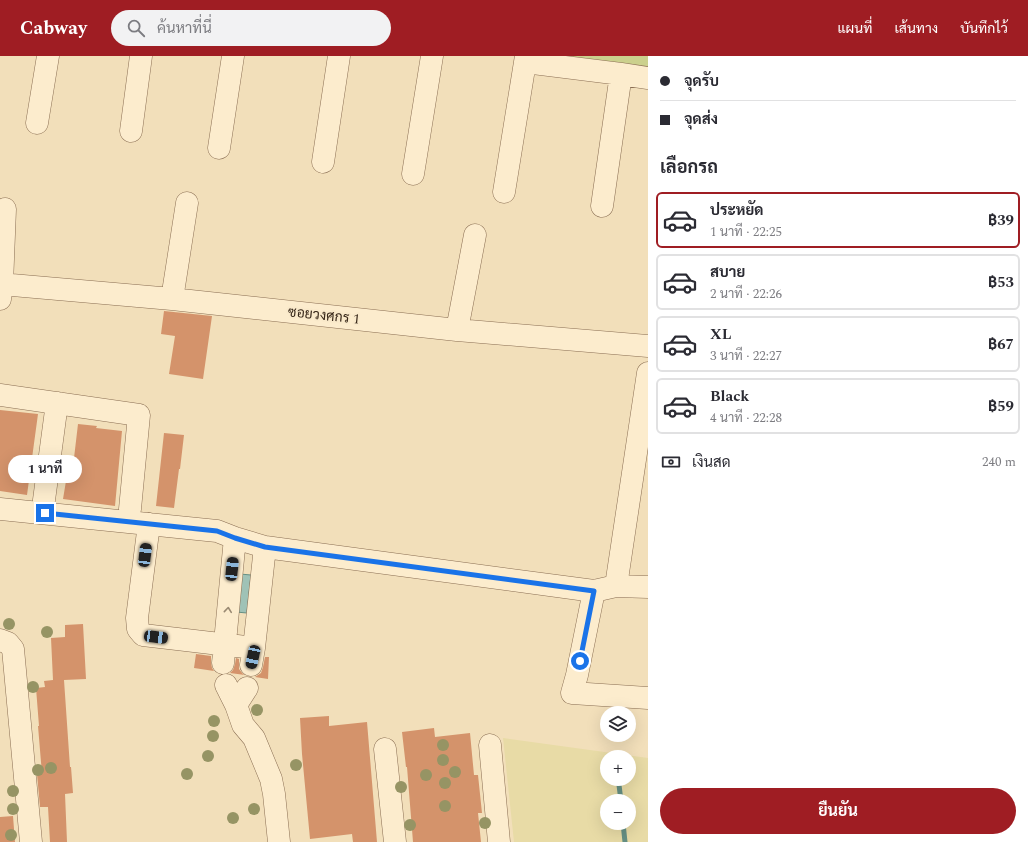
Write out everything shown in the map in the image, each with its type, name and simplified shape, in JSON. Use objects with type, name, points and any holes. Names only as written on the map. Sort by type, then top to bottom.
[{"type":"street","points":[[37,123],[48,56]]},
{"type":"street","points":[[131,131],[141,56]]},
{"type":"street","points":[[219,148],[233,56]]},
{"type":"street","points":[[323,162],[339,56]]},
{"type":"street","points":[[413,174],[432,56]]},
{"type":"street","points":[[504,192],[526,59],[648,78]]},
{"type":"street","points":[[602,206],[621,74]]},
{"type":"street","points":[[172,299],[187,203]]},
{"type":"street","points":[[1,289],[5,209]]},
{"type":"street","points":[[457,330],[475,235]]},
{"type":"street","name":"ซอยวงศกร 1","points":[[1,289],[172,299],[457,330],[648,346]]},
{"type":"street","points":[[616,586],[648,373]]},
{"type":"street","points":[[0,395],[139,416],[130,509]]},
{"type":"street","points":[[44,500],[57,403]]},
{"type":"street","points":[[0,509],[217,531],[265,547],[594,591],[616,586],[648,587]]},
{"type":"street","points":[[149,524],[137,618],[138,629],[143,635],[224,654],[253,657],[265,547]]},
{"type":"street","points":[[224,654],[235,538]]},
{"type":"street","points":[[594,591],[572,693],[648,698]]},
{"type":"street","points":[[0,640],[8,643],[13,649],[31,842]]},
{"type":"street","points":[[226,685],[242,697],[243,725],[254,738],[271,779],[279,842]]},
{"type":"street","points":[[490,745],[499,842]]},
{"type":"street","points":[[385,749],[395,842]]},
{"type":"shaded area","points":[[503,738],[600,751],[600,786],[636,786],[636,756],[648,758],[648,842],[514,842]]},
{"type":"green space","points":[[549,56],[648,56],[648,70]]},
{"type":"water","points":[[240,574],[251,575],[247,613],[236,612]]},
{"type":"building","points":[[164,311],[212,316],[203,379],[169,374],[175,336],[161,334]]},
{"type":"building","points":[[0,410],[38,414],[27,495],[0,491]]},
{"type":"building","points":[[78,424],[122,431],[115,506],[63,499],[67,475],[72,475]]},
{"type":"building","points":[[164,433],[184,435],[174,508],[156,506]]},
{"type":"building","points":[[83,624],[86,679],[64,680],[73,793],[65,794],[67,842],[50,842],[48,807],[40,807],[37,774],[42,774],[36,688],[45,687],[44,681],[53,680],[51,638],[65,637],[65,625]]},
{"type":"building","points":[[196,654],[211,656],[212,668],[214,671],[194,668]]},
{"type":"building","points":[[265,657],[269,657],[268,679],[255,677],[261,673]]},
{"type":"building","points":[[236,658],[239,659],[239,669],[245,675],[230,673],[233,670]]},
{"type":"building","points":[[329,716],[329,726],[367,722],[377,842],[353,842],[352,834],[310,839],[300,718]]},
{"type":"building","points":[[434,728],[435,737],[470,733],[474,775],[478,775],[482,813],[478,813],[481,842],[413,842],[407,767],[402,732]]},
{"type":"building","points":[[13,816],[15,842],[0,842],[0,817]]},
{"type":"waterway","points":[[619,786],[620,794]]},
{"type":"waterway","points":[[624,830],[625,842]]},
{"type":"route","points":[[45,513],[217,531],[265,547],[594,591],[580,661]]}]
